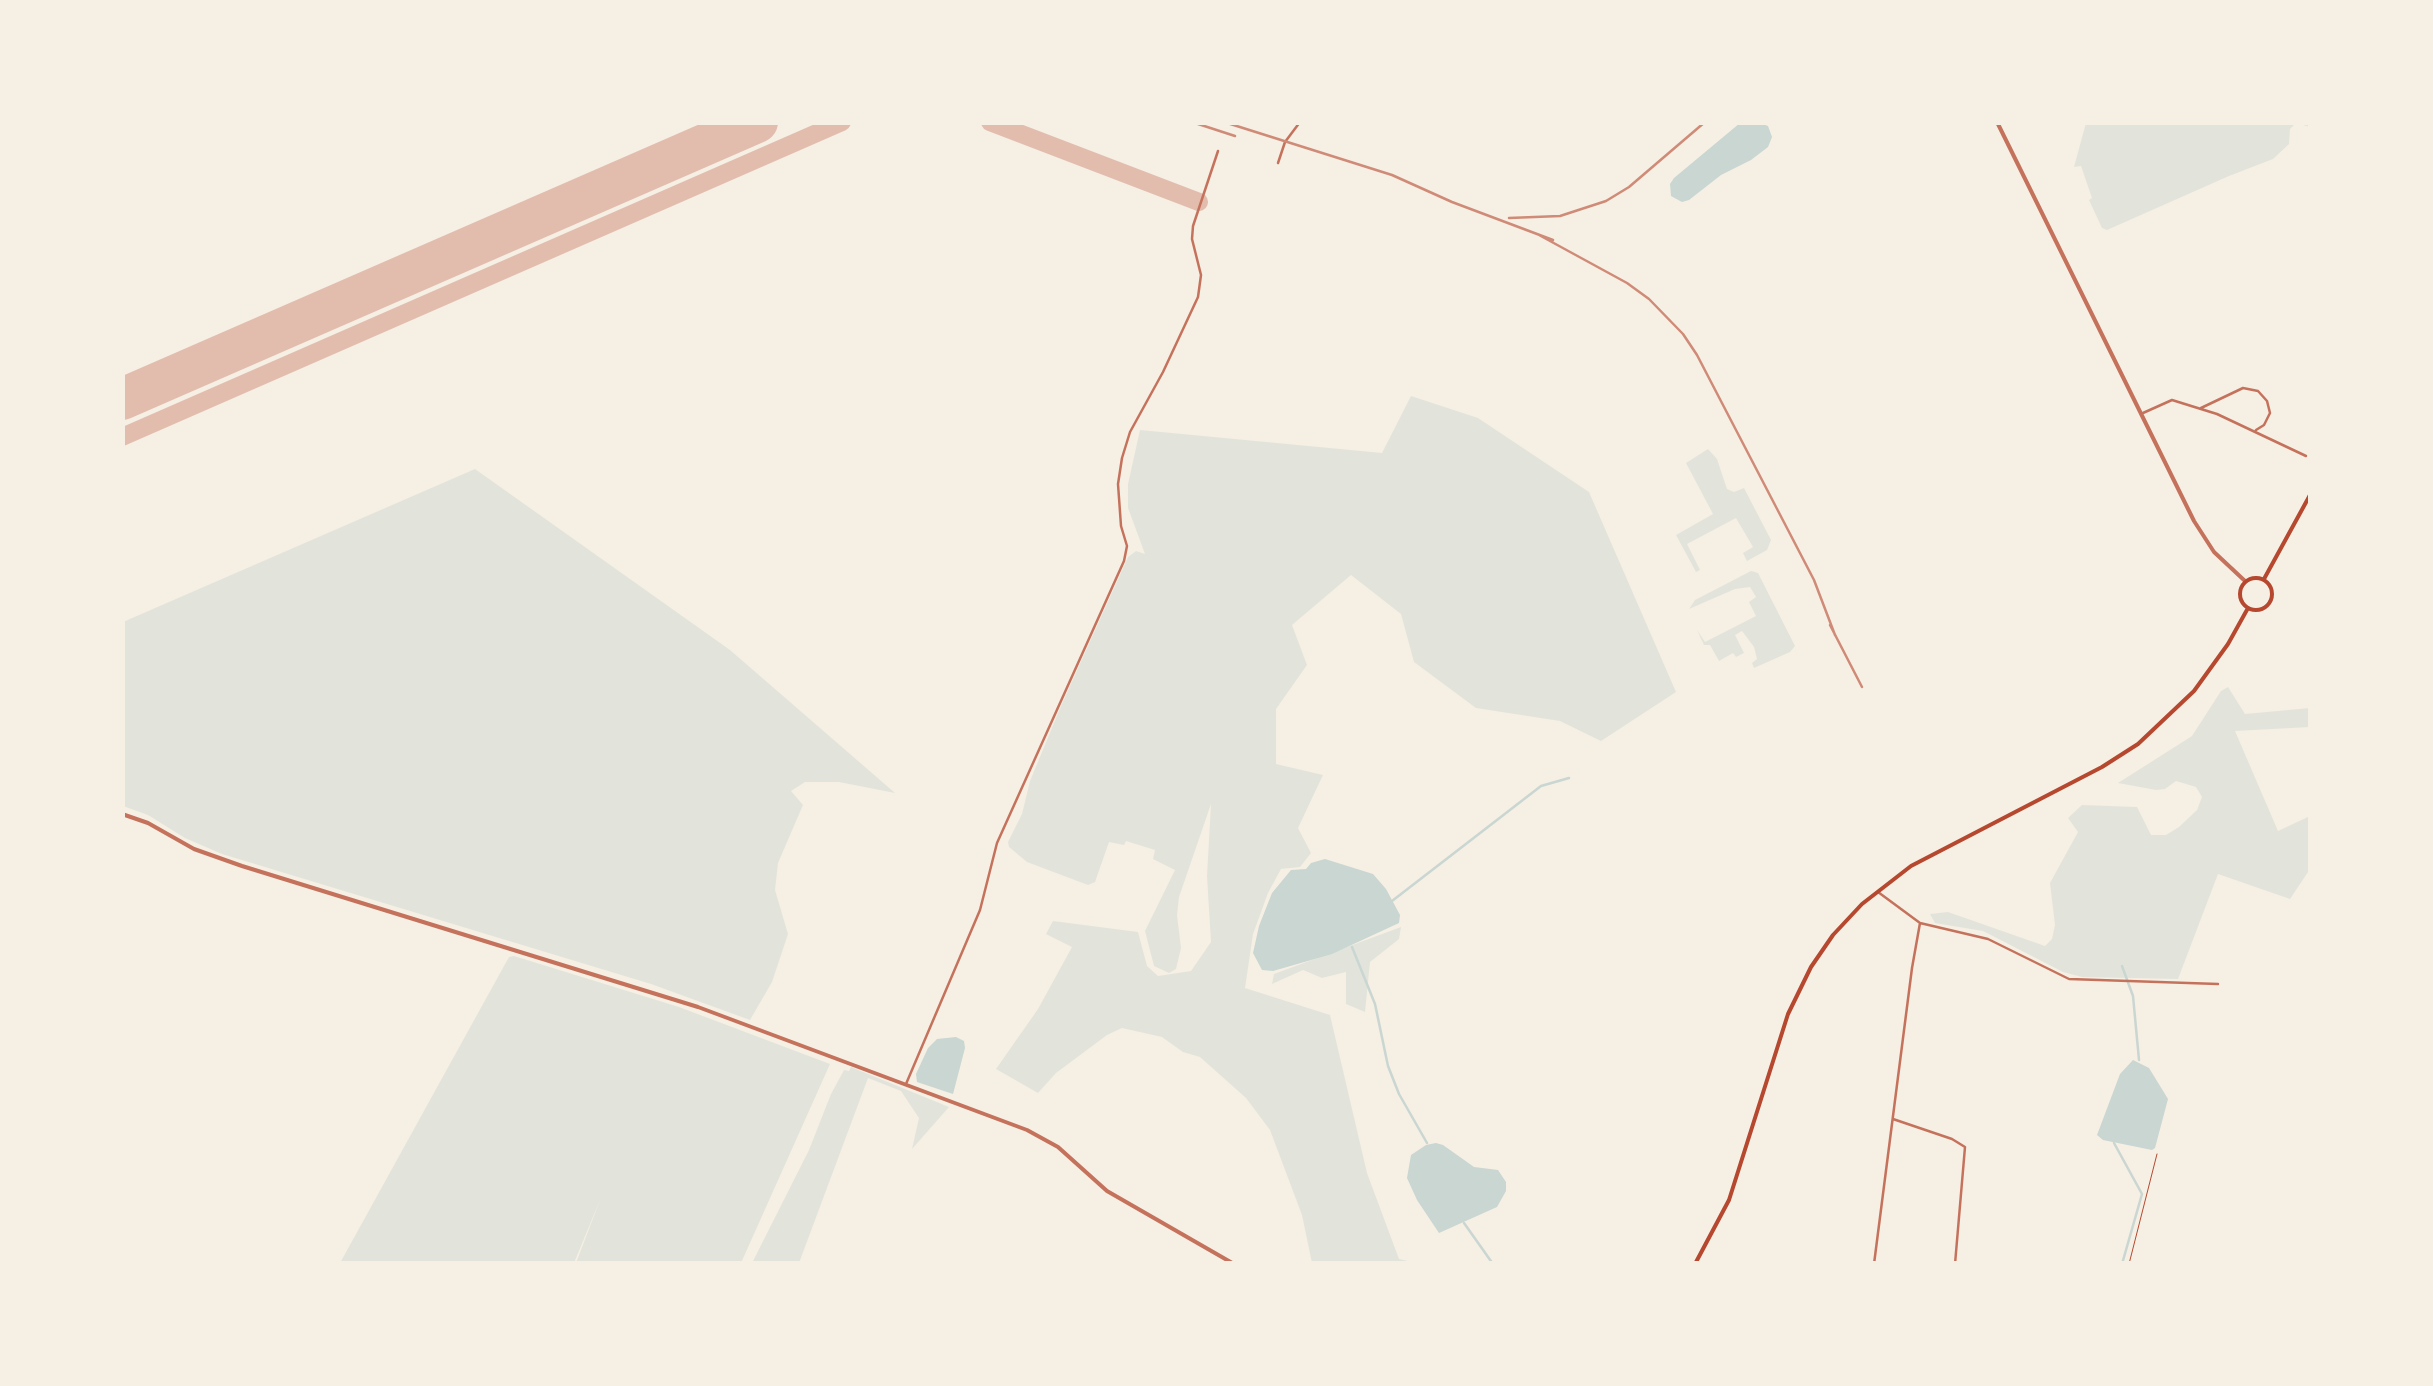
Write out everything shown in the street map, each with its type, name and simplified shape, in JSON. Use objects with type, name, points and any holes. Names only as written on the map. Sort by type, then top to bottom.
[{"type":"main road","points":[[2264,580],[2310,495]]},
{"type":"main road","points":[[2254,577],[2264,580],[2272,590],[2270,603],[2262,609],[2248,608],[2240,597],[2245,581],[2254,577]]},
{"type":"main road","points":[[1695,1264],[1728,1200],[1800,988],[1833,935],[1877,891],[1928,857],[2102,767],[2138,744],[2202,681],[2248,608]]},
{"type":"street","points":[[1278,163],[1281,150],[1300,122]]},
{"type":"street","points":[[1997,122],[2201,534],[2245,581]]},
{"type":"street","points":[[906,1084],[980,910],[997,843],[1124,561],[1127,546],[1121,526],[1118,484],[1122,458],[1130,432],[1198,298],[1201,276],[1192,239],[1193,226],[1218,151]]},
{"type":"street","points":[[2199,408],[2243,388],[2258,391],[2270,412],[2264,425],[2254,431]]},
{"type":"street","points":[[2142,414],[2172,400],[2199,408],[2306,456]]},
{"type":"street","points":[[122,814],[226,861],[698,1007],[1027,1130],[1058,1147],[1108,1192],[1234,1264]]},
{"type":"street","points":[[1877,891],[1920,923],[1988,940],[2069,979],[2218,984]]},
{"type":"street","points":[[1874,1264],[1920,923]]},
{"type":"street","points":[[1892,1118],[1963,1144],[1954,1264]]},
{"type":"path","points":[[2129,1264],[2157,1154]]},
{"type":"shaded area","points":[[2310,122],[2310,127],[2296,123],[2290,129],[2289,144],[2273,159],[2107,230],[2102,228],[2089,200],[2092,198],[2081,166],[2074,167],[2086,123]]},
{"type":"shaded area","points":[[1740,123],[1768,126],[1772,137],[1768,147],[1689,200],[1682,202],[1671,196],[1674,178]]},
{"type":"shaded area","points":[[1411,396],[1478,418],[1589,492],[1676,692],[1601,741],[1560,721],[1476,708],[1414,662],[1401,614],[1351,575],[1292,625],[1307,665],[1276,709],[1276,764],[1323,775],[1298,828],[1311,853],[1300,867],[1281,869],[1268,893],[1253,934],[1245,988],[1330,1015],[1367,1173],[1399,1259],[1416,1263],[1312,1263],[1302,1215],[1270,1130],[1246,1098],[1200,1057],[1183,1052],[1162,1037],[1122,1028],[1056,1073],[1038,1093],[996,1069],[1038,1009],[1072,947],[1046,934],[1053,921],[1138,932],[1147,966],[1158,976],[1191,971],[1211,942],[1207,876],[1211,804],[1179,897],[1181,948],[1176,969],[1169,973],[1154,966],[1145,931],[1175,870],[1153,859],[1155,850],[1126,841],[1124,845],[1109,842],[1095,882],[1088,885],[1027,862],[1008,842],[1061,706],[1128,557],[1136,551],[1145,554],[1128,508],[1128,484],[1140,430],[1382,453]]},
{"type":"shaded area","points":[[1708,449],[1717,459],[1727,489],[1734,492],[1744,488],[1771,540],[1767,550],[1747,561],[1743,553],[1753,547],[1736,518],[1687,544],[1700,570],[1696,572],[1676,535],[1713,514],[1686,463]]},
{"type":"shaded area","points":[[475,469],[730,650],[895,793],[839,782],[805,782],[791,791],[803,805],[778,863],[775,890],[788,934],[772,982],[750,1020],[651,984],[222,854],[123,806],[123,622]]},
{"type":"shaded area","points":[[1751,571],[1758,573],[1795,646],[1754,668],[1754,647],[1742,631],[1735,635],[1744,653],[1736,657],[1733,653],[1719,661],[1710,645],[1704,645],[1697,630],[1705,642],[1756,616],[1749,602],[1756,597],[1750,587],[1735,589],[1689,609],[1695,600]]},
{"type":"shaded area","points":[[2228,687],[2245,714],[2310,708],[2310,727],[2235,731],[2278,831],[2310,816],[2310,869],[2290,899],[2218,874],[2178,979],[2082,977],[2063,972],[1983,931],[1935,923],[1930,914],[1948,912],[2045,946],[2052,939],[2055,925],[2050,883],[2078,832],[2068,818],[2082,805],[2137,807],[2151,835],[2166,835],[2179,827],[2197,810],[2202,797],[2196,787],[2176,781],[2156,790],[2118,783],[2192,736],[2221,691]]},
{"type":"shaded area","points":[[1325,859],[1373,874],[1400,915],[1399,923],[1332,954],[1273,971],[1262,970],[1253,953],[1272,893],[1291,870],[1306,869]]},
{"type":"shaded area","points":[[1401,927],[1399,939],[1370,962],[1365,1012],[1346,1004],[1346,972],[1322,978],[1303,970],[1272,984],[1274,974]]},
{"type":"shaded area","points":[[509,957],[679,1007],[830,1064],[741,1263],[576,1263],[600,1200],[574,1263],[340,1263]]},
{"type":"shaded area","points":[[956,1037],[964,1041],[965,1048],[953,1094],[917,1082],[916,1074],[928,1048],[937,1039]]},
{"type":"shaded area","points":[[2133,1060],[2149,1068],[2168,1099],[2152,1150],[2103,1140],[2097,1135],[2120,1074]]},
{"type":"shaded area","points":[[851,1067],[949,1107],[912,1149],[919,1118],[901,1091],[868,1078],[799,1263],[752,1263],[809,1150],[831,1094],[844,1070]]},
{"type":"shaded area","points":[[1436,1143],[1474,1167],[1498,1170],[1506,1182],[1506,1191],[1497,1207],[1439,1233],[1407,1178],[1411,1155]]},
{"type":"waterway","points":[[1392,901],[1541,786],[1569,778]]},
{"type":"waterway","points":[[1352,947],[1375,1004],[1388,1066],[1427,1143]]},
{"type":"waterway","points":[[2122,966],[2133,996],[2139,1060]]},
{"type":"waterway","points":[[2114,1143],[2142,1194],[2122,1264]]},
{"type":"waterway","points":[[1464,1223],[1493,1264]]},
{"type":"taxiway","points":[[122,437],[842,122]]},
{"type":"taxiway","points":[[990,122],[1199,202]]},
{"type":"runway","points":[[122,399],[757,122]]},
{"type":"railway","points":[[1192,122],[1235,136]]},
{"type":"railway","points":[[1224,122],[1392,175],[1553,240]]},
{"type":"railway","points":[[1509,218],[1560,216],[1606,201],[1629,187],[1705,122]]},
{"type":"railway","points":[[1539,235],[1627,283],[1683,334],[1814,580],[1835,635]]},
{"type":"railway","points":[[1830,625],[1862,687]]}]
